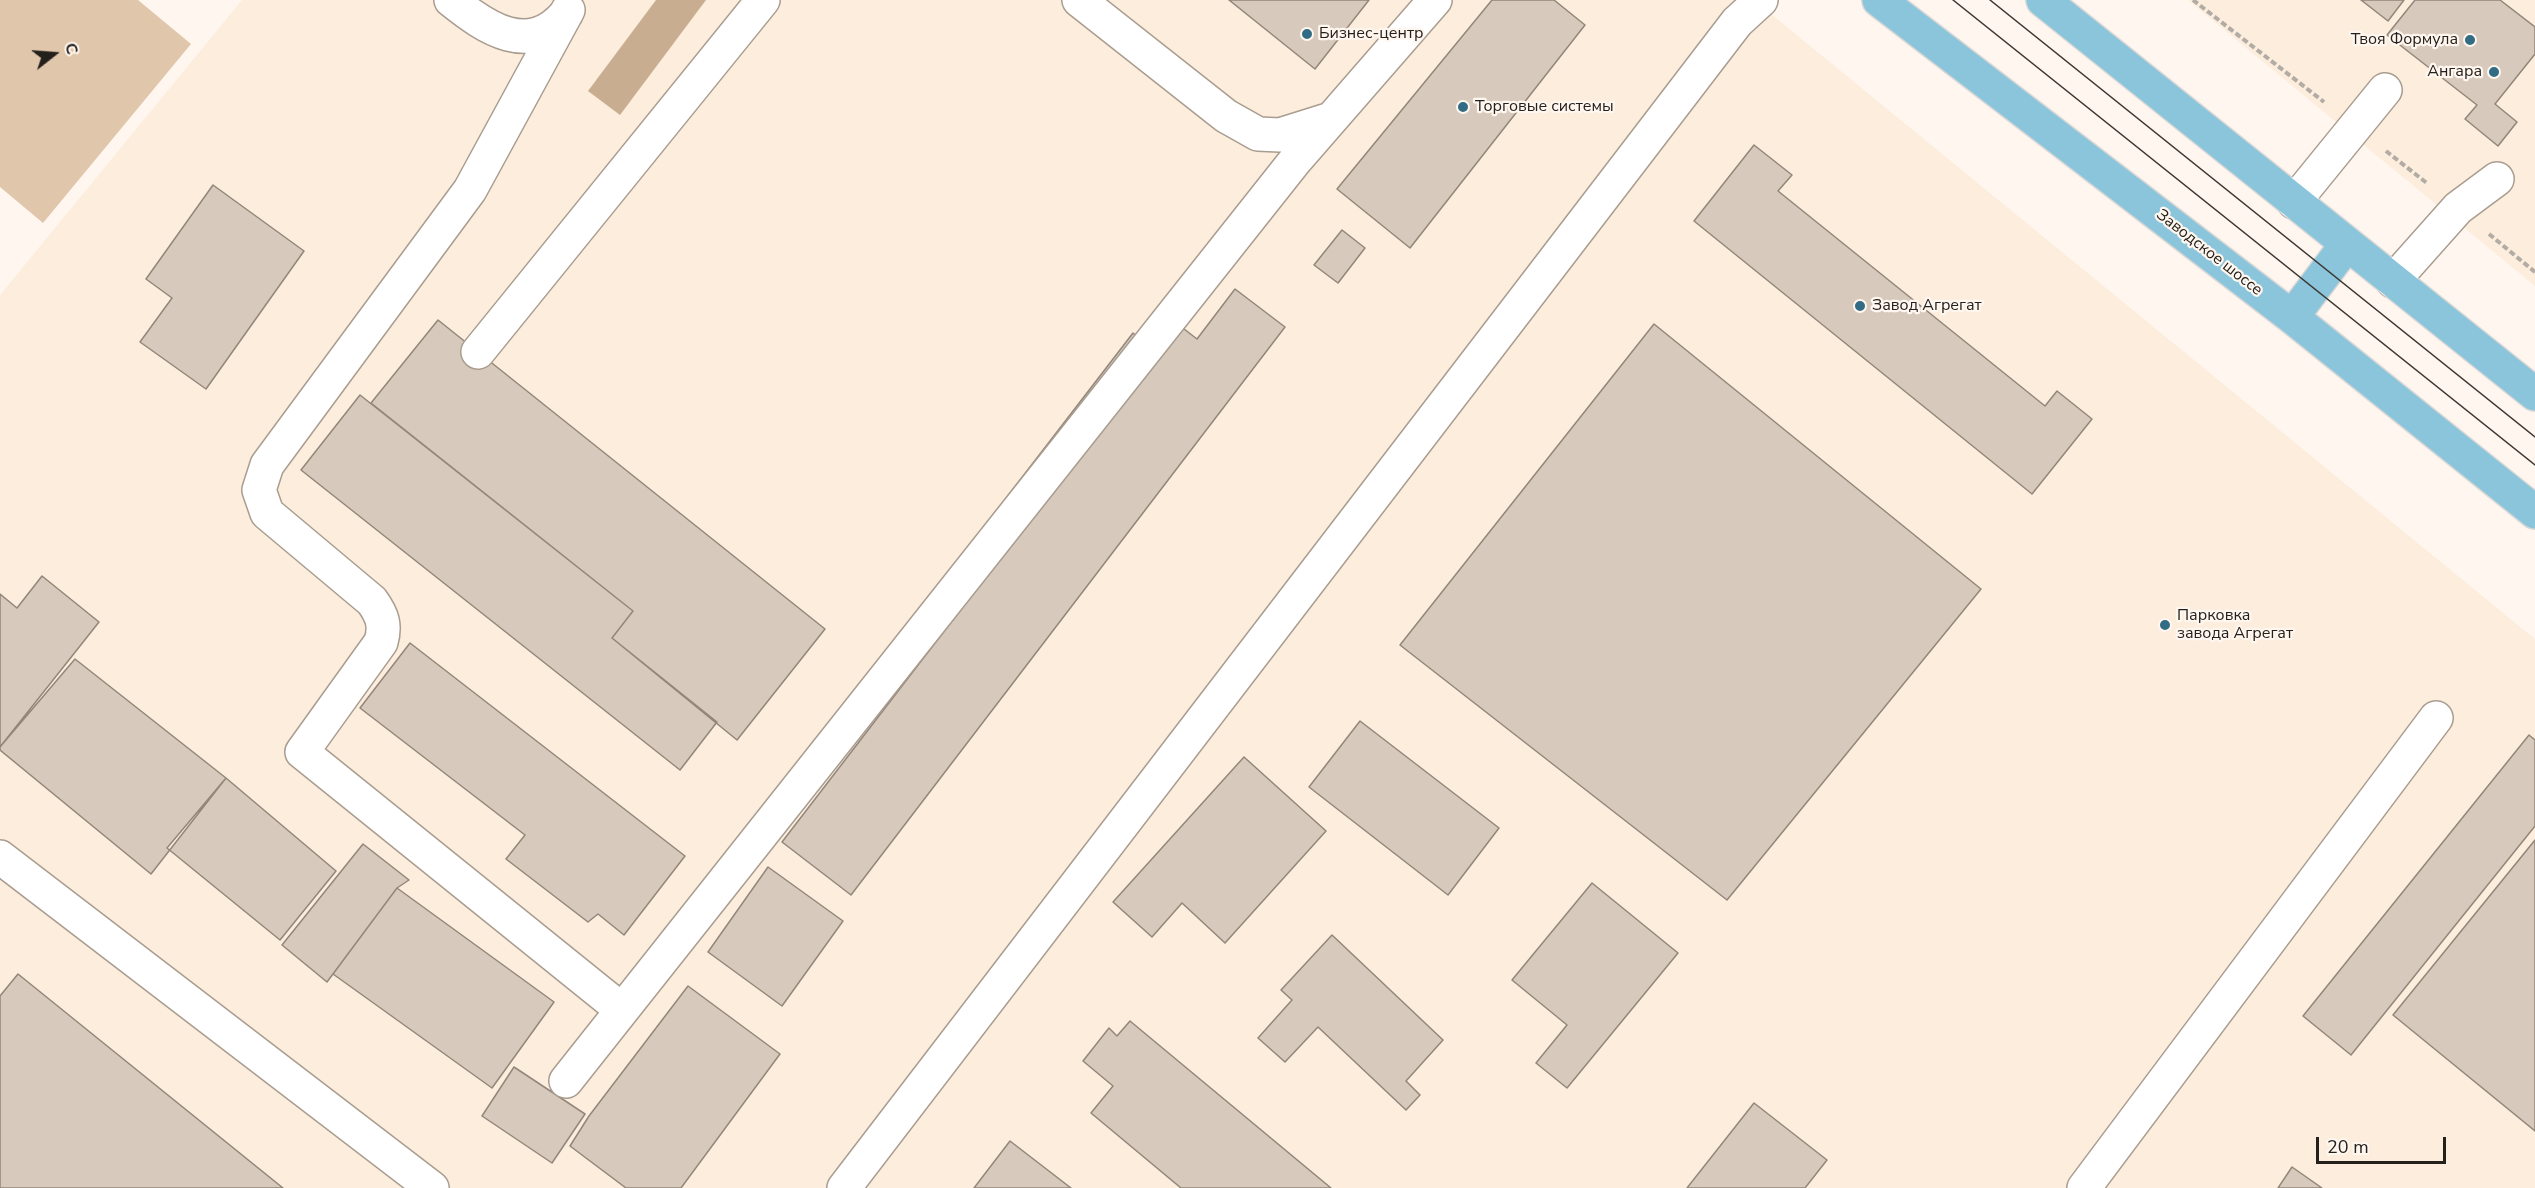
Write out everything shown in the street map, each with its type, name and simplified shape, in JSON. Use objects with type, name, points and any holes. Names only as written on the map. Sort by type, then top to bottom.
[{"type":"main road","name":"Заводское шоссе","points":[[1879,0],[2292,317],[2535,512]]},
{"type":"main road","points":[[2043,0],[2535,394]]},
{"type":"main road","points":[[2292,317],[2347,244]]},
{"type":"street","points":[[451,0],[494,29],[520,38],[544,32],[573,5]]},
{"type":"street","points":[[478,352],[763,0]]},
{"type":"street","points":[[1078,0],[1226,116],[1258,134],[1280,135],[1331,119]]},
{"type":"street","points":[[566,1081],[1266,198],[1331,119],[1435,0]]},
{"type":"street","points":[[844,1188],[1730,31],[1761,0]]},
{"type":"street","points":[[573,5],[470,190],[267,465],[260,490],[267,513],[372,601],[382,616],[384,632],[381,642],[302,752],[622,1010]]},
{"type":"street","points":[[2294,202],[2385,90]]},
{"type":"street","points":[[1258,134],[1270,168],[1266,198]]},
{"type":"street","points":[[2394,281],[2458,208],[2497,179]]},
{"type":"street","points":[[2084,1188],[2436,717]]},
{"type":"street","points":[[0,857],[432,1188]]},
{"type":"shaded area","points":[[0,0],[138,0],[191,44],[43,223],[0,187]]},
{"type":"shaded area","points":[[242,0],[1754,0],[2535,639],[2535,1188],[0,1188],[0,295]]},
{"type":"shaded area","points":[[656,0],[706,0],[620,115],[588,91]]},
{"type":"shaded area","points":[[2188,0],[2535,0],[2535,286]]},
{"type":"building","name":"Бизнес-центр","points":[[1229,0],[1369,0],[1315,69]]},
{"type":"building","name":"Торговые системы","points":[[1492,0],[1554,0],[1585,25],[1410,248],[1337,189]]},
{"type":"building","points":[[2361,0],[2404,0],[2388,21]]},
{"type":"building","points":[[2415,0],[2500,0],[2535,27],[2535,54],[2495,104],[2517,122],[2498,146],[2465,119],[2477,105],[2387,35]]},
{"type":"building","name":"Завод Агрегат","points":[[1754,145],[1792,175],[1778,191],[2045,406],[2057,391],[2092,419],[2032,494],[1694,221]]},
{"type":"building","points":[[213,185],[304,251],[206,389],[140,342],[172,298],[146,279]]},
{"type":"building","points":[[1342,230],[1365,248],[1338,283],[1314,265]]},
{"type":"building","points":[[1235,289],[1285,327],[851,895],[782,842],[975,591],[950,571],[1133,333],[1145,343],[1166,315],[1197,339]]},
{"type":"building","points":[[438,320],[825,629],[737,740],[612,638],[633,611],[371,403]]},
{"type":"building","points":[[1654,324],[1981,589],[1727,900],[1400,645]]},
{"type":"building","points":[[360,395],[633,611],[612,638],[717,722],[680,770],[301,470]]},
{"type":"building","points":[[42,576],[99,622],[0,747],[0,594],[17,608]]},
{"type":"building","points":[[410,643],[685,856],[624,935],[598,914],[588,922],[506,859],[525,835],[360,708]]},
{"type":"building","points":[[75,659],[226,778],[151,874],[0,750],[0,747]]},
{"type":"building","points":[[1360,721],[1499,828],[1448,895],[1309,787]]},
{"type":"building","points":[[2529,735],[2535,740],[2535,826],[2351,1055],[2303,1016]]},
{"type":"building","points":[[1244,757],[1326,831],[1225,943],[1182,903],[1152,937],[1113,902]]},
{"type":"building","points":[[226,778],[336,871],[280,940],[167,848]]},
{"type":"building","points":[[2535,840],[2535,1131],[2393,1015]]},
{"type":"building","points":[[363,844],[409,880],[397,888],[327,982],[282,945]]},
{"type":"building","points":[[768,867],[843,921],[782,1006],[708,952]]},
{"type":"building","points":[[1592,883],[1678,953],[1567,1088],[1536,1063],[1567,1025],[1512,980]]},
{"type":"building","points":[[397,888],[554,1002],[492,1088],[333,974]]},
{"type":"building","points":[[1332,935],[1443,1040],[1406,1081],[1420,1095],[1406,1110],[1318,1027],[1285,1062],[1258,1038],[1292,1000],[1281,990]]},
{"type":"building","points":[[18,974],[283,1188],[0,1188],[0,996]]},
{"type":"building","points":[[688,986],[780,1054],[681,1188],[626,1188],[570,1146],[589,1116]]},
{"type":"building","points":[[1130,1021],[1331,1188],[1181,1188],[1091,1113],[1113,1086],[1083,1061],[1109,1028],[1117,1036]]},
{"type":"building","points":[[514,1067],[585,1114],[552,1163],[482,1116]]},
{"type":"building","points":[[1754,1103],[1827,1160],[1805,1188],[1687,1188]]},
{"type":"building","points":[[1010,1141],[1071,1188],[974,1188]]},
{"type":"building","points":[[2292,1167],[2322,1188],[2278,1188]]},
{"type":"tram line","points":[[1953,0],[2535,465]]},
{"type":"tram line","points":[[1990,0],[2535,437]]},
{"type":"place","name":"Бизнес-центр","points":[[1307,34]]},
{"type":"place","name":"Твоя Формула","points":[[2470,40]]},
{"type":"place","name":"Ангара","points":[[2494,72]]},
{"type":"place","name":"Торговые системы","points":[[1463,107]]},
{"type":"place","name":"Завод Агрегат","points":[[1860,306]]},
{"type":"place","name":"Парковка завода Агрегат","points":[[2165,625]]}]
